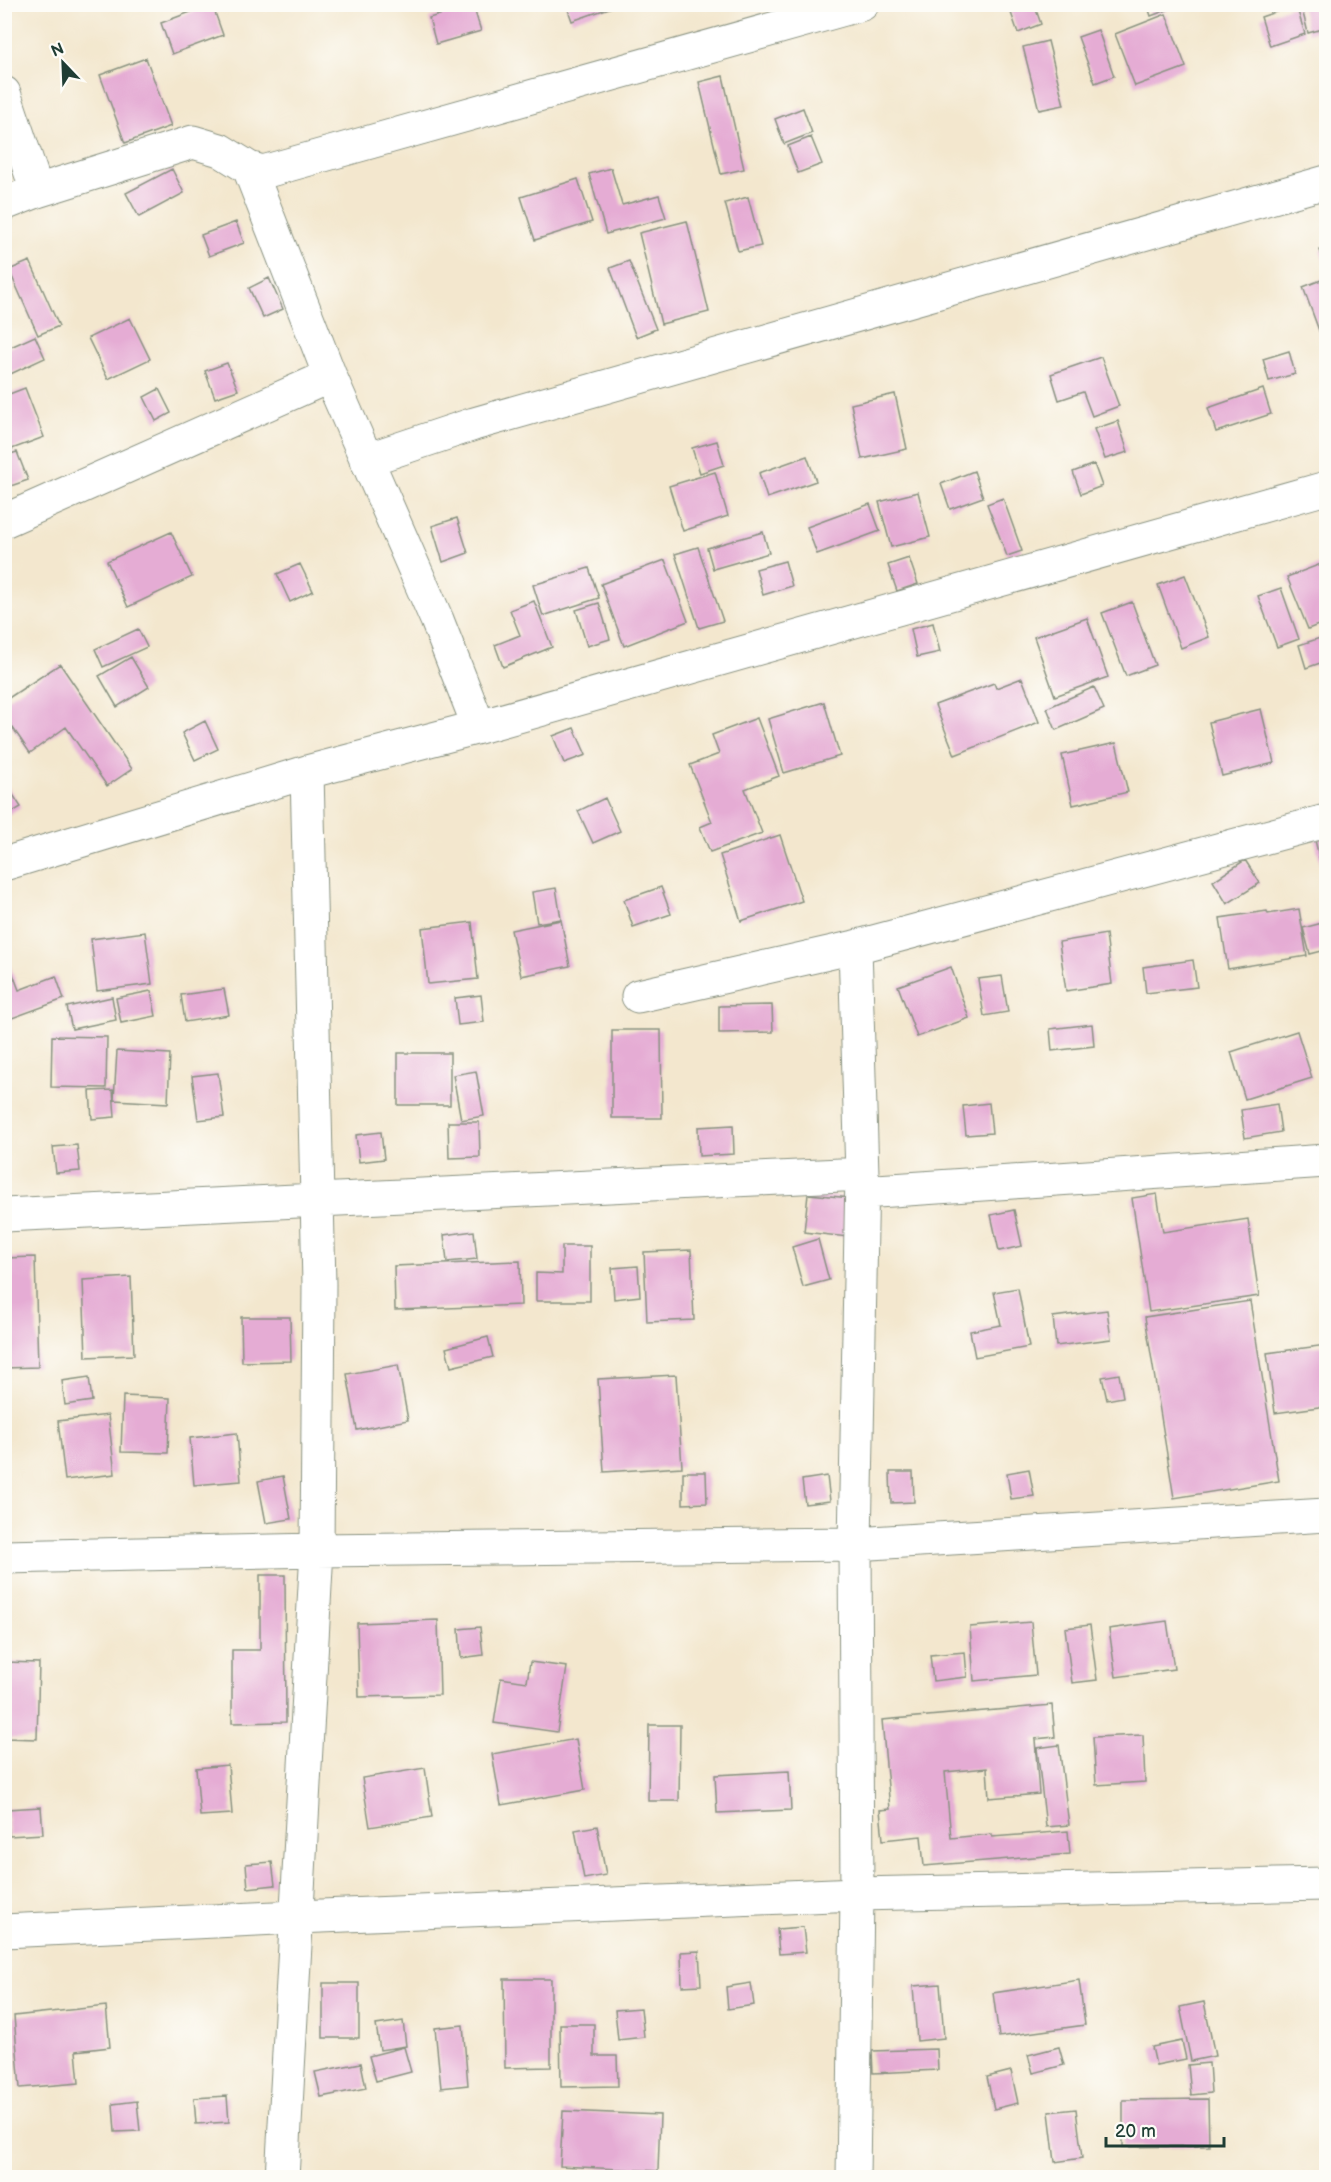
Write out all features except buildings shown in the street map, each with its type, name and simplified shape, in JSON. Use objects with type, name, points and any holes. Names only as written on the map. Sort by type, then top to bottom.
[{"type":"street","points":[[4,204],[37,190],[193,142],[220,150],[249,168],[263,172],[861,4]]},
{"type":"street","points":[[4,93],[37,190]]},
{"type":"street","points":[[249,168],[330,376],[437,620],[479,727]]},
{"type":"street","points":[[366,460],[474,424],[1326,182]]},
{"type":"street","points":[[4,521],[330,376]]},
{"type":"street","points":[[4,864],[307,772],[479,727],[1326,488]]},
{"type":"street","points":[[282,2178],[317,1550],[319,1284],[307,772]]},
{"type":"street","points":[[638,996],[855,947],[1326,821]]},
{"type":"street","points":[[853,2178],[857,1894],[855,1544],[862,1183],[855,947]]},
{"type":"street","points":[[4,1215],[316,1200],[862,1183],[1326,1161]]},
{"type":"street","points":[[4,1557],[317,1550],[855,1544],[1326,1515]]},
{"type":"street","points":[[4,1931],[857,1894],[1326,1884]]}]
